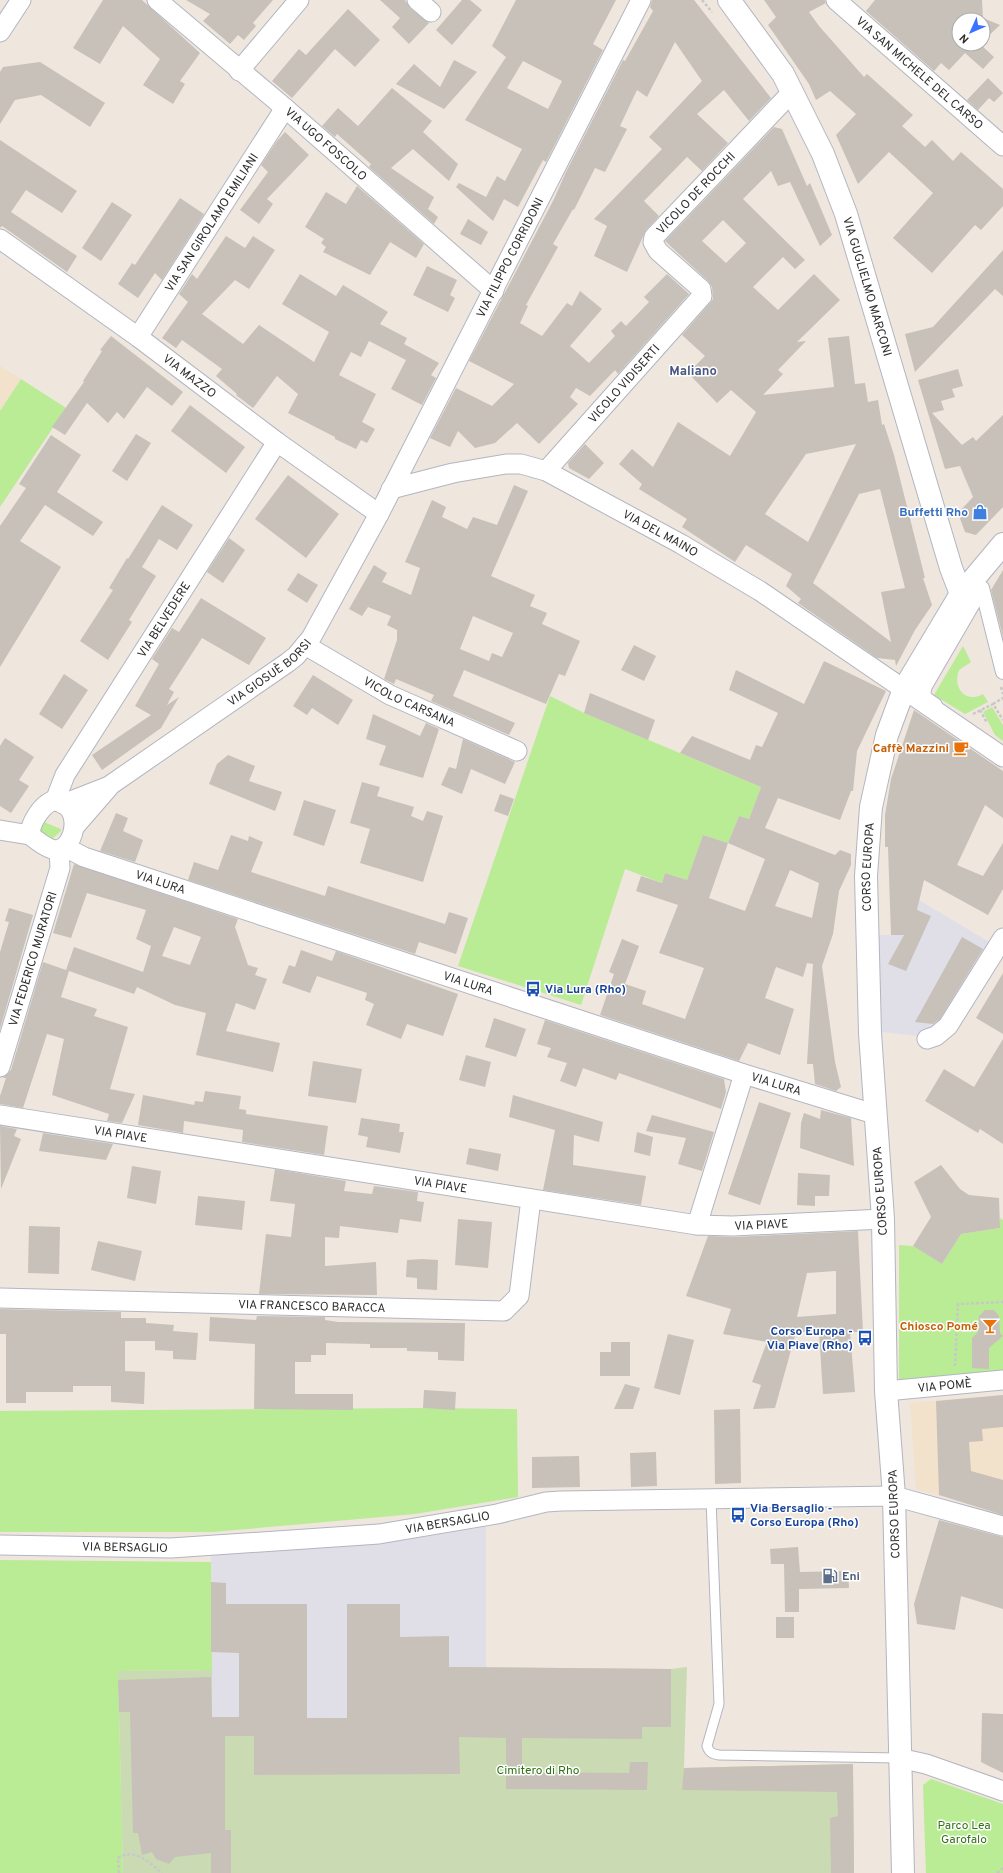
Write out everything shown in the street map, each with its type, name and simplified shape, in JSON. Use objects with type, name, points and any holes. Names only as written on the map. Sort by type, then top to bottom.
[{"type":"main road","name":"VIA GUGLIELMO MARCONI","points":[[729,0],[783,74],[793,91],[823,154],[846,214],[951,568],[961,594]]},
{"type":"main road","name":"CORSO EUROPA","points":[[903,1873],[899,1758],[894,1496],[886,1391],[883,1219],[874,1114],[870,1033],[866,876],[871,807],[887,735],[904,689],[961,594],[1003,544]]},
{"type":"street","points":[[0,32],[20,0]]},
{"type":"street","name":"VIA UGO FOSCOLO","points":[[157,0],[285,108],[494,291]]},
{"type":"street","points":[[239,70],[298,0]]},
{"type":"street","name":"VIA FILIPPO CORRIDONI","points":[[379,514],[390,489],[494,291],[641,0]]},
{"type":"street","name":"VIA SAN MICHELE DEL CARSO","points":[[836,0],[1003,146]]},
{"type":"street","name":"VICOLO DE ROCCHI","points":[[702,296],[701,289],[654,247],[654,237],[793,91]]},
{"type":"street","name":"VIA SAN GIROLAMO EMILIANI","points":[[138,337],[285,108]]},
{"type":"street","name":"VIA MAZZO","points":[[0,239],[138,337],[277,442],[379,514]]},
{"type":"street","name":"VICOLO VIDISERTI","points":[[546,471],[702,296]]},
{"type":"street","name":"VIA BELVEDERE","points":[[59,803],[64,775],[277,442]]},
{"type":"street","name":"VIA DEL MAINO","points":[[390,489],[453,473],[506,464],[521,464],[546,471],[681,544],[760,591],[1003,757]]},
{"type":"street","name":"VIA GIOSUÈ BORSI","points":[[76,825],[109,786],[287,663],[305,645],[318,627],[379,514]]},
{"type":"street","points":[[1003,672],[982,588],[925,686],[923,693],[926,699],[1003,751]]},
{"type":"street","name":"VICOLO CARSANA","points":[[305,645],[390,695],[517,751]]},
{"type":"street","name":"VIA GIOSUÈ BORSI","points":[[59,803],[109,786]]},
{"type":"street","points":[[0,830],[30,835],[47,846],[62,848],[76,825],[74,815],[59,803],[47,803],[38,813],[30,830],[30,835]]},
{"type":"street","name":"VIA LURA","points":[[62,848],[84,857],[744,1074],[874,1114]]},
{"type":"street","name":"VIA FEDERICO MURATORI","points":[[0,1068],[60,868],[62,848]]},
{"type":"street","points":[[927,1038],[936,1036],[948,1026],[1003,938]]},
{"type":"street","points":[[697,1225],[744,1074]]},
{"type":"street","name":"VIA PIAVE","points":[[0,1115],[697,1225],[733,1226],[883,1219]]},
{"type":"street","name":"VIA FRANCESCO BARACCA","points":[[0,1298],[504,1311],[519,1296],[531,1199]]},
{"type":"street","name":"VIA POMÈ","points":[[886,1391],[1003,1380]]},
{"type":"street","name":"VIA BERSAGLIO","points":[[0,1545],[171,1548],[379,1534],[497,1514],[546,1502],[894,1496],[1003,1526]]},
{"type":"street","points":[[899,1758],[926,1764],[1003,1791]]},
{"type":"lane","points":[[711,1499],[719,1704],[707,1746],[709,1751],[713,1754],[719,1755],[899,1758]]},
{"type":"path","points":[[959,721],[1003,698]]},
{"type":"path","points":[[993,704],[1003,720]]},
{"type":"path","points":[[954,1384],[958,1304],[1003,1302]]},
{"type":"path","points":[[119,1873],[118,1858],[123,1855],[144,1856],[162,1873]]},
{"type":"path","points":[[997,1873],[1003,1868]]},
{"type":"shaded area","points":[[0,366],[21,379],[0,411]]},
{"type":"shaded area","points":[[919,900],[996,946],[947,1024],[927,1037],[873,1031],[871,935],[904,935]]},
{"type":"shaded area","points":[[1003,1395],[1003,1514],[916,1489],[910,1403]]},
{"type":"shaded area","points":[[486,1524],[486,1667],[449,1719],[212,1717],[211,1549]]},
{"type":"green space","points":[[21,379],[66,408],[0,507],[0,411]]},
{"type":"green space","points":[[963,646],[971,662],[959,670],[957,683],[959,688],[966,696],[977,697],[983,694],[988,702],[965,714],[934,695]]},
{"type":"green space","points":[[550,696],[584,713],[761,787],[749,819],[739,816],[728,843],[703,835],[687,880],[665,873],[662,883],[625,869],[581,1005],[458,966]]},
{"type":"green space","points":[[992,707],[1003,725],[1003,741],[995,735],[983,712]]},
{"type":"green space","points":[[44,822],[61,829],[61,831],[52,839],[47,839],[40,833],[40,825]]},
{"type":"green space","points":[[1000,1218],[1003,1220],[1003,1372],[899,1382],[899,1245],[913,1246],[942,1264],[961,1234],[1000,1228]]},
{"type":"green space","points":[[423,1408],[517,1409],[518,1497],[415,1514],[213,1532],[0,1532],[0,1411]]},
{"type":"green space","points":[[0,1560],[211,1562],[212,1670],[118,1671],[123,1873],[0,1873]]},
{"type":"green space","name":"Cimitero di Rho","points":[[449,1667],[671,1669],[687,1667],[684,1768],[853,1764],[854,1873],[123,1873],[118,1671],[212,1670],[212,1717],[448,1719]]},
{"type":"green space","name":"Parco Lea Garofalo","points":[[931,1779],[1003,1804],[1003,1873],[926,1873],[923,1785]]},
{"type":"building","points":[[103,0],[142,0],[200,53],[180,81],[185,84],[173,104],[143,85],[160,59],[123,26],[100,64],[73,48]]},
{"type":"building","points":[[186,0],[273,0],[253,23],[256,26],[244,40],[238,35],[230,44],[203,21],[210,14]]},
{"type":"building","points":[[380,0],[405,0],[410,8],[429,23],[409,44],[392,27],[400,18]]},
{"type":"building","points":[[462,0],[470,0],[482,10],[452,45],[436,30]]},
{"type":"building","points":[[516,0],[616,0],[593,44],[603,50],[546,162],[543,160],[518,207],[504,199],[493,221],[456,187],[459,183],[486,197],[497,176],[505,181],[522,149],[465,120],[506,57],[492,46]],"holes":[[[523,61],[562,81],[548,109],[507,88]]]},
{"type":"building","points":[[652,0],[694,0],[771,98],[749,121],[724,90],[697,114],[728,143],[702,171],[687,157],[644,201],[659,216],[646,230],[627,272],[594,256],[607,226],[594,219],[662,149],[649,137],[702,81],[675,42],[647,97],[637,90],[620,126],[627,129],[605,172],[595,168],[574,210],[573,209],[553,244],[558,247],[526,305],[528,306],[520,323],[542,336],[567,303],[572,306],[580,291],[602,309],[570,346],[589,363],[615,336],[611,331],[621,321],[626,326],[649,302],[644,297],[667,274],[689,294],[618,374],[615,370],[590,396],[576,388],[570,397],[578,404],[539,444],[517,423],[495,443],[475,448],[458,431],[450,447],[430,438],[456,388],[492,406],[514,384],[469,361],[554,199],[566,172],[623,60],[625,61],[653,11],[650,7]]},
{"type":"building","points":[[764,0],[825,0],[826,3],[809,12],[819,26],[864,77],[867,74],[913,115],[902,126],[925,147],[932,140],[953,161],[961,152],[1003,189],[1003,206],[981,230],[975,225],[932,273],[893,238],[933,193],[889,152],[858,184],[836,135],[856,114],[830,91],[816,100],[809,84],[768,25],[776,17]]},
{"type":"building","points":[[875,0],[982,0],[983,12],[951,12],[951,52],[989,52],[994,57],[983,69],[965,53],[949,70],[941,63],[934,71],[866,11]]},
{"type":"building","points":[[348,9],[380,40],[355,67],[335,49],[292,98],[272,81],[299,49],[306,55]]},
{"type":"building","points":[[991,21],[1000,25],[991,33]]},
{"type":"building","points":[[454,60],[477,72],[444,109],[396,84],[414,64],[440,87]]},
{"type":"building","points":[[40,62],[105,103],[90,127],[41,95],[15,100],[0,124],[0,72],[3,67]]},
{"type":"building","points":[[988,78],[1003,93],[994,102],[989,98],[978,110],[967,100]]},
{"type":"building","points":[[392,88],[432,121],[423,132],[458,164],[449,181],[413,149],[391,168],[434,197],[428,209],[438,217],[434,224],[369,167],[371,164],[337,134],[335,137],[322,126],[338,108],[358,126]]},
{"type":"building","points":[[774,127],[782,129],[807,186],[810,183],[832,235],[820,246],[790,182],[778,186],[771,171],[743,199],[805,260],[795,269],[783,257],[753,287],[778,310],[814,274],[840,300],[797,342],[806,341],[778,370],[783,374],[763,395],[834,387],[828,338],[849,336],[855,384],[865,383],[868,402],[878,400],[882,425],[884,424],[894,455],[925,578],[923,578],[932,605],[915,630],[896,666],[895,660],[877,658],[798,603],[801,599],[786,586],[792,574],[746,545],[735,562],[682,527],[687,519],[639,489],[642,484],[619,464],[632,449],[653,467],[678,422],[730,456],[756,412],[731,390],[717,403],[688,373],[705,356],[682,335],[713,299],[712,287],[708,281],[665,241]],"holes":[[[723,220],[746,243],[726,263],[702,241]],[[856,444],[808,542],[765,514],[806,454]],[[880,489],[905,588],[881,592],[891,642],[813,583],[859,494]]]},
{"type":"building","points":[[285,132],[309,155],[267,199],[273,204],[259,224],[240,210],[268,172],[261,165]]},
{"type":"building","points":[[0,140],[77,191],[62,213],[26,190],[11,212],[77,256],[67,272],[2,226],[0,228]]},
{"type":"building","points":[[357,186],[424,244],[416,258],[390,242],[370,275],[323,252],[326,247],[321,243],[324,239],[305,227],[326,192],[346,204]]},
{"type":"building","points":[[180,198],[204,214],[162,280],[155,273],[138,298],[118,284],[132,263],[135,265]]},
{"type":"building","points":[[112,202],[132,215],[101,261],[82,248]]},
{"type":"building","points":[[468,219],[488,232],[481,245],[460,234]]},
{"type":"building","points":[[226,236],[245,248],[253,236],[275,250],[249,289],[235,280],[202,314],[243,344],[259,325],[314,362],[329,332],[282,304],[300,274],[336,296],[343,285],[388,312],[380,324],[407,338],[404,344],[439,363],[431,375],[436,378],[422,405],[391,389],[406,360],[369,341],[361,357],[351,352],[339,375],[376,394],[362,422],[375,429],[367,443],[361,440],[356,449],[288,413],[298,394],[277,376],[253,408],[236,395],[237,394],[216,376],[222,369],[182,340],[176,348],[162,338],[188,302],[179,294],[192,274],[197,279]]},
{"type":"building","points":[[1003,250],[1003,296],[995,289],[915,372],[905,334],[933,327]]},
{"type":"building","points":[[427,266],[457,280],[450,295],[455,298],[448,312],[413,295]]},
{"type":"building","points":[[111,336],[183,392],[172,406],[147,387],[124,419],[117,412],[108,423],[87,403],[65,435],[52,427],[84,382],[83,381],[102,351],[100,350]]},
{"type":"building","points":[[958,369],[963,386],[952,389],[955,397],[941,401],[944,410],[932,413],[962,445],[973,437],[976,441],[1003,415],[1003,507],[976,535],[965,532],[958,513],[973,497],[960,466],[945,469],[918,380]]},
{"type":"building","points":[[190,405],[245,447],[226,473],[171,431]]},
{"type":"building","points":[[136,434],[151,443],[127,481],[112,471]]},
{"type":"building","points":[[51,435],[81,455],[57,492],[103,522],[93,536],[45,505],[20,541],[61,567],[0,667],[0,526],[26,488],[19,484]]},
{"type":"building","points":[[585,444],[604,463],[589,479],[569,468],[568,463]]},
{"type":"building","points":[[288,475],[339,514],[306,558],[255,519]]},
{"type":"building","points":[[514,485],[528,491],[491,576],[535,595],[530,606],[547,613],[542,624],[580,641],[565,676],[559,674],[546,704],[464,670],[453,696],[515,723],[509,735],[431,701],[434,695],[396,679],[394,684],[384,679],[397,640],[397,630],[387,625],[391,616],[368,607],[362,616],[349,609],[374,565],[387,573],[382,582],[411,595],[420,568],[405,562],[432,500],[446,507],[442,517],[467,529],[473,517],[497,525]],"holes":[[[473,616],[513,633],[502,657],[492,653],[489,661],[460,649]]]},
{"type":"building","points":[[162,505],[193,525],[177,550],[159,539],[142,567],[156,576],[129,620],[132,622],[108,660],[80,641],[113,590],[109,588],[127,558],[128,559]]},
{"type":"building","points":[[229,538],[245,550],[223,583],[207,572]]},
{"type":"building","points":[[1003,570],[1003,637],[991,590]]},
{"type":"building","points":[[298,573],[318,585],[307,603],[287,590]]},
{"type":"building","points":[[201,598],[266,638],[249,665],[202,638],[169,689],[174,692],[167,705],[179,697],[161,728],[102,770],[92,755],[151,715],[135,706],[159,664],[152,659],[172,628],[179,632]]},
{"type":"building","points":[[634,645],[656,656],[644,681],[621,670]]},
{"type":"building","points":[[824,661],[886,691],[857,751],[853,791],[851,791],[840,820],[778,798],[765,828],[835,855],[840,850],[851,854],[851,865],[839,891],[833,934],[822,966],[835,1062],[841,1087],[836,1091],[815,1084],[813,1064],[807,1064],[813,964],[807,963],[803,977],[776,967],[765,998],[794,1009],[780,1055],[748,1043],[739,1061],[600,1015],[614,974],[609,972],[622,939],[639,946],[625,984],[646,991],[642,1004],[685,1019],[704,968],[659,953],[678,905],[636,891],[641,876],[662,883],[665,873],[687,880],[703,835],[728,843],[739,816],[749,819],[761,787],[680,753],[692,736],[750,760],[756,745],[762,747],[778,713],[729,690],[736,670],[804,704]],"holes":[[[728,843],[765,859],[745,911],[709,898]],[[790,870],[819,883],[812,918],[775,906]]]},
{"type":"building","points":[[64,674],[88,690],[62,729],[39,714]]},
{"type":"building","points":[[313,675],[353,700],[338,725],[312,708],[307,715],[293,706]]},
{"type":"building","points":[[590,693],[655,720],[648,740],[584,713]]},
{"type":"building","points":[[914,710],[1003,771],[1003,818],[985,805],[957,865],[983,876],[1003,843],[1003,889],[988,915],[924,880],[917,910],[931,916],[906,971],[888,964],[904,935],[891,935],[888,847],[885,847],[885,815],[891,779]]},
{"type":"building","points":[[373,714],[420,736],[426,723],[439,729],[423,778],[379,765],[386,746],[366,739]]},
{"type":"building","points":[[5,738],[34,757],[19,780],[29,786],[11,813],[0,806],[0,746]]},
{"type":"building","points":[[463,739],[515,762],[505,784],[471,769],[462,794],[441,785],[449,767],[456,769]]},
{"type":"building","points":[[228,755],[255,766],[249,781],[282,792],[275,811],[209,784],[217,764]]},
{"type":"building","points":[[362,782],[380,787],[377,796],[414,807],[411,816],[423,821],[427,811],[443,816],[423,882],[360,863],[370,829],[350,823]]},
{"type":"building","points":[[500,794],[514,799],[508,816],[494,811]]},
{"type":"building","points":[[304,800],[336,810],[324,846],[293,835]]},
{"type":"building","points":[[116,813],[128,818],[123,831],[143,840],[135,862],[100,851]]},
{"type":"building","points":[[231,835],[248,841],[249,836],[263,842],[251,872],[325,896],[328,886],[445,924],[449,912],[468,918],[456,954],[419,942],[415,954],[188,880],[194,862],[218,870]]},
{"type":"building","points":[[74,864],[238,919],[235,927],[248,965],[258,968],[255,975],[267,979],[255,1010],[236,1003],[226,1031],[280,1043],[273,1072],[196,1055],[206,1013],[175,1005],[137,987],[134,994],[69,971],[61,997],[97,1009],[94,1016],[128,1027],[110,1089],[135,1094],[122,1123],[107,1121],[109,1114],[52,1095],[64,1039],[47,1034],[23,1108],[0,1104],[0,1096],[6,1078],[3,1078],[11,1070],[43,962],[66,970],[74,947],[143,972],[151,946],[136,939],[146,910],[87,893],[71,938],[53,933]],"holes":[[[174,927],[201,937],[190,965],[162,956]]]},
{"type":"building","points":[[9,908],[33,915],[0,1029],[0,952],[9,922],[5,921]]},
{"type":"building","points":[[962,937],[983,949],[940,1019],[933,1024],[915,1022]]},
{"type":"building","points":[[301,950],[332,961],[336,951],[458,994],[443,1036],[407,1024],[401,1039],[366,1025],[374,1004],[365,1000],[367,993],[317,976],[310,993],[282,983],[289,965],[295,967]]},
{"type":"building","points":[[1003,973],[1003,1034],[976,1018]]},
{"type":"building","points":[[494,1018],[526,1029],[516,1057],[485,1047]]},
{"type":"building","points":[[545,1020],[724,1079],[726,1092],[721,1109],[619,1073],[616,1080],[583,1068],[576,1087],[560,1081],[567,1063],[547,1057],[551,1048],[537,1044]]},
{"type":"building","points":[[1003,1039],[1003,1144],[980,1129],[978,1133],[925,1101],[944,1069],[974,1087]]},
{"type":"building","points":[[466,1055],[491,1062],[485,1087],[459,1080]]},
{"type":"building","points":[[313,1061],[362,1069],[356,1103],[308,1096]]},
{"type":"building","points":[[205,1091],[241,1096],[239,1109],[246,1110],[246,1114],[328,1126],[324,1155],[242,1142],[243,1130],[184,1121],[183,1133],[138,1125],[143,1095],[194,1105],[195,1101],[203,1102]]},
{"type":"building","points":[[513,1095],[603,1122],[599,1142],[574,1135],[573,1165],[646,1176],[641,1205],[543,1190],[555,1130],[509,1117]]},
{"type":"building","points":[[759,1102],[791,1113],[760,1205],[728,1194]]},
{"type":"building","points":[[821,1110],[851,1118],[854,1166],[800,1148],[801,1123],[804,1113],[820,1119]]},
{"type":"building","points":[[652,1115],[714,1132],[702,1171],[678,1164],[686,1138],[646,1131]]},
{"type":"building","points":[[361,1118],[400,1124],[399,1132],[404,1132],[400,1153],[366,1147],[368,1137],[358,1135]]},
{"type":"building","points":[[0,1126],[17,1129],[14,1136],[21,1139],[1,1189]]},
{"type":"building","points":[[637,1132],[653,1137],[650,1156],[634,1152]]},
{"type":"building","points":[[43,1133],[113,1144],[106,1160],[39,1151]]},
{"type":"building","points":[[469,1148],[501,1154],[498,1171],[466,1164]]},
{"type":"building","points":[[941,1165],[960,1189],[969,1195],[999,1198],[1000,1228],[961,1234],[942,1264],[913,1246],[931,1217],[914,1182]]},
{"type":"building","points":[[132,1166],[161,1171],[156,1204],[127,1198]]},
{"type":"building","points":[[275,1169],[346,1181],[344,1191],[372,1194],[374,1186],[418,1192],[417,1201],[424,1202],[421,1222],[400,1219],[398,1233],[340,1226],[339,1238],[325,1237],[325,1266],[376,1262],[377,1295],[259,1294],[266,1234],[291,1237],[295,1204],[270,1201]]},
{"type":"building","points":[[798,1173],[830,1175],[829,1196],[815,1196],[815,1206],[797,1205]]},
{"type":"building","points":[[198,1196],[245,1201],[242,1230],[195,1225]]},
{"type":"building","points":[[458,1219],[492,1222],[488,1268],[455,1265]]},
{"type":"building","points":[[29,1226],[60,1227],[59,1274],[28,1273]]},
{"type":"building","points":[[858,1231],[863,1332],[850,1332],[855,1392],[823,1394],[819,1332],[796,1332],[775,1408],[753,1409],[761,1385],[752,1382],[767,1342],[723,1334],[731,1309],[686,1296],[708,1236],[734,1237]],"holes":[[[836,1271],[836,1314],[797,1317],[807,1273]]]},
{"type":"building","points":[[98,1241],[142,1251],[135,1281],[91,1270]]},
{"type":"building","points":[[407,1260],[438,1260],[437,1290],[417,1289],[417,1278],[406,1277]]},
{"type":"building","points":[[0,1309],[121,1312],[121,1318],[146,1318],[146,1323],[174,1325],[173,1331],[198,1333],[196,1360],[173,1359],[173,1351],[155,1350],[155,1341],[125,1341],[125,1371],[145,1372],[144,1404],[111,1402],[111,1386],[73,1386],[73,1392],[26,1392],[26,1403],[6,1403],[6,1334],[0,1334]]},
{"type":"building","points":[[985,1310],[994,1310],[999,1316],[1000,1333],[1003,1336],[989,1348],[989,1369],[972,1368],[972,1338],[978,1332],[979,1316]]},
{"type":"building","points":[[257,1316],[325,1317],[325,1320],[338,1322],[465,1323],[464,1361],[438,1360],[438,1352],[407,1351],[407,1348],[370,1348],[370,1344],[326,1343],[326,1355],[311,1355],[311,1362],[295,1362],[295,1394],[353,1394],[353,1410],[254,1409],[255,1344],[209,1341],[210,1317],[256,1320]]},
{"type":"building","points":[[668,1334],[694,1340],[680,1395],[654,1388]]},
{"type":"building","points":[[611,1342],[630,1342],[630,1376],[600,1376],[600,1352],[611,1352]]},
{"type":"building","points":[[625,1384],[640,1388],[633,1409],[614,1409]]},
{"type":"building","points":[[424,1390],[456,1392],[455,1410],[423,1408]]},
{"type":"building","points":[[1003,1395],[1003,1427],[982,1429],[983,1441],[969,1442],[971,1471],[1003,1480],[1003,1515],[939,1495],[936,1401]]},
{"type":"building","points":[[740,1409],[741,1483],[715,1484],[714,1410]]},
{"type":"building","points":[[656,1452],[657,1486],[631,1487],[630,1453]]},
{"type":"building","points":[[579,1456],[580,1487],[532,1488],[532,1457]]},
{"type":"building","points":[[939,1520],[1003,1537],[1003,1609],[961,1596],[955,1630],[917,1624],[914,1604]]},
{"type":"building","points":[[798,1547],[800,1572],[848,1571],[849,1588],[799,1589],[799,1612],[785,1612],[784,1564],[771,1564],[770,1549]]},
{"type":"building","points":[[211,1582],[226,1583],[226,1604],[307,1604],[307,1718],[347,1718],[347,1604],[400,1604],[400,1637],[449,1636],[449,1667],[671,1669],[671,1727],[642,1727],[642,1739],[522,1738],[522,1772],[629,1773],[630,1762],[648,1762],[647,1790],[506,1789],[506,1738],[459,1737],[460,1774],[254,1775],[254,1736],[225,1736],[225,1830],[231,1830],[231,1873],[211,1873],[211,1853],[175,1857],[169,1864],[156,1859],[152,1852],[142,1855],[138,1833],[133,1833],[130,1712],[119,1712],[118,1680],[211,1677],[212,1717],[239,1717],[239,1653],[211,1652]]},
{"type":"building","points":[[776,1617],[794,1617],[794,1638],[776,1638]]},
{"type":"building","points":[[982,1713],[1003,1714],[1003,1773],[981,1762]]},
{"type":"building","points":[[853,1764],[854,1873],[831,1873],[830,1818],[838,1816],[837,1792],[682,1790],[684,1768]]},
{"type":"place","name":"Buffetti Rho","points":[[980,512]]},
{"type":"place","name":"Caffè Mazzini","points":[[961,748]]},
{"type":"place","name":"Via Lura (Rho)","points":[[533,989]]},
{"type":"place","name":"Chiosco Pomé","points":[[990,1326]]},
{"type":"place","name":"Corso Europa - Via Piave (Rho)","points":[[865,1338]]},
{"type":"place","name":"Via Bersaglio - Corso Europa (Rho)","points":[[738,1515]]},
{"type":"place","name":"Eni","points":[[830,1576]]},
{"type":"district","name":"Maliano","points":[[693,370]]}]
